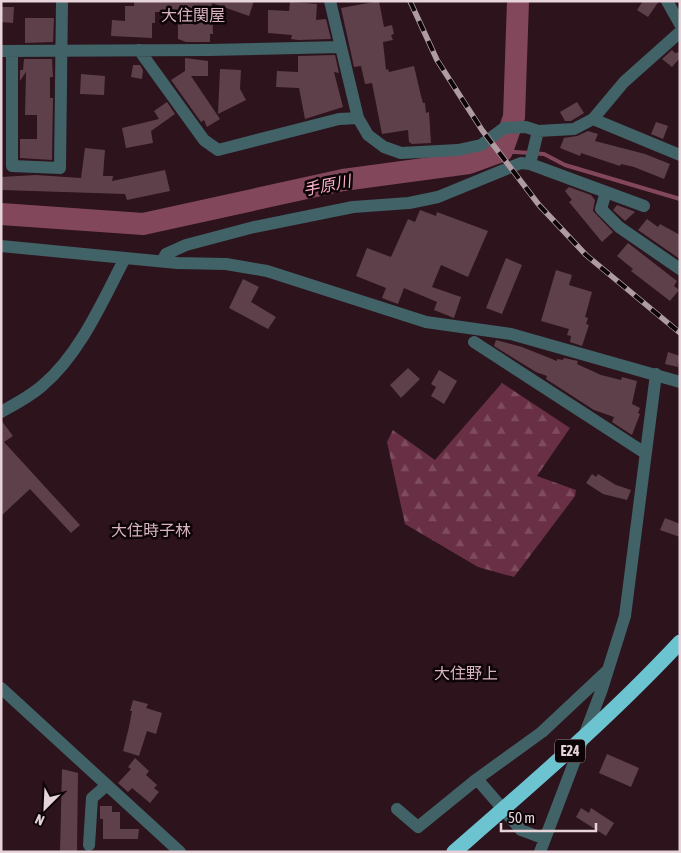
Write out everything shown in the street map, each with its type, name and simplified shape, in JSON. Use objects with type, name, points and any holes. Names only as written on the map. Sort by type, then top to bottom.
[{"type":"highway","name":"E24","points":[[454,852],[567,754],[634,690],[680,642]]},
{"type":"street","points":[[62,1],[63,49],[60,168],[12,166],[6,51],[63,49],[139,50],[340,47]]},
{"type":"street","points":[[330,1],[358,118],[368,135],[384,146],[401,153],[458,150],[481,145],[504,128],[574,129],[593,119],[624,82],[680,32]]},
{"type":"street","points":[[667,1],[680,24]]},
{"type":"street","points":[[139,50],[204,140],[218,150],[339,119],[358,118]]},
{"type":"street","points":[[593,119],[680,155]]},
{"type":"street","points":[[530,161],[535,146],[532,129]]},
{"type":"street","points":[[162,262],[166,254],[186,245],[254,227],[353,207],[409,203],[438,197],[530,161],[644,206]]},
{"type":"street","points":[[606,192],[601,209],[619,227],[680,269]]},
{"type":"street","points":[[1,246],[162,262],[226,264],[267,271],[426,322],[511,334],[680,382]]},
{"type":"street","points":[[1,412],[43,386],[60,368],[89,327],[126,258]]},
{"type":"street","points":[[474,342],[645,453]]},
{"type":"street","points":[[540,852],[608,669],[625,616],[656,374]]},
{"type":"street","points":[[397,809],[418,827],[477,779],[542,732],[608,669]]},
{"type":"street","points":[[1,688],[180,852]]},
{"type":"street","points":[[477,779],[521,830],[545,839]]},
{"type":"street","points":[[89,846],[92,798],[107,785]]},
{"type":"green space","points":[[502,383],[570,428],[537,476],[576,490],[575,496],[514,577],[478,567],[405,524],[387,442],[393,430],[435,460]]},
{"type":"building","points":[[134,1],[254,1],[249,16],[212,3],[213,34],[210,34],[210,42],[186,42],[178,39],[178,12],[155,12],[155,23],[152,23],[152,38],[111,36],[112,20],[125,21],[125,6],[134,6]]},
{"type":"building","points":[[379,1],[384,27],[392,25],[394,34],[391,35],[393,40],[383,42],[386,70],[388,69],[389,72],[414,66],[423,103],[425,103],[426,113],[429,112],[431,143],[412,144],[409,142],[408,130],[382,134],[372,83],[365,84],[361,66],[354,67],[341,8]]},
{"type":"building","points":[[643,1],[659,1],[648,17],[637,10]]},
{"type":"building","points":[[290,2],[317,4],[316,20],[326,19],[331,39],[299,40],[291,39],[292,35],[268,33],[268,10],[289,11]]},
{"type":"building","points":[[1,7],[14,7],[13,23],[1,22]]},
{"type":"building","points":[[25,18],[54,18],[53,42],[25,43]]},
{"type":"building","points":[[672,50],[675,53],[680,52],[680,58],[672,67],[662,59]]},
{"type":"building","points":[[335,55],[339,73],[334,72],[343,107],[305,119],[299,88],[276,87],[277,71],[298,72],[298,56]]},
{"type":"building","points":[[185,58],[208,61],[208,76],[191,76],[220,119],[207,127],[204,120],[201,122],[171,80],[185,71]]},
{"type":"building","points":[[24,59],[52,59],[53,77],[50,77],[50,98],[53,98],[52,160],[20,158],[20,139],[37,139],[37,115],[25,115],[26,72],[20,81],[20,70],[23,70]]},
{"type":"building","points":[[133,65],[140,65],[143,70],[142,79],[131,77]]},
{"type":"building","points":[[220,69],[241,70],[240,89],[246,100],[218,114]]},
{"type":"building","points":[[81,74],[105,76],[104,95],[80,94]]},
{"type":"building","points":[[167,102],[175,114],[151,131],[153,143],[126,148],[122,128],[159,119],[154,111]]},
{"type":"building","points":[[577,102],[584,113],[571,121],[565,121],[560,112]]},
{"type":"building","points":[[656,122],[668,126],[663,139],[651,134]]},
{"type":"building","points":[[588,131],[598,134],[595,141],[645,154],[670,164],[664,179],[634,167],[621,164],[620,166],[581,153],[580,156],[560,148],[564,138],[577,136]]},
{"type":"building","points":[[85,148],[105,150],[103,176],[113,176],[112,181],[165,170],[170,191],[127,200],[125,194],[1,190],[1,177],[36,175],[81,178]]},
{"type":"building","points":[[569,187],[591,195],[595,200],[593,211],[613,232],[602,242],[569,202],[572,200],[565,191]]},
{"type":"building","points":[[617,205],[635,212],[625,221],[613,210]]},
{"type":"building","points":[[420,210],[436,216],[437,212],[488,231],[468,277],[441,265],[432,287],[461,297],[454,318],[434,310],[437,302],[404,288],[398,304],[382,298],[386,288],[356,276],[367,248],[391,257],[408,219],[415,222]]},
{"type":"building","points":[[647,219],[658,227],[660,224],[680,235],[680,259],[638,230]]},
{"type":"building","points":[[628,243],[677,281],[674,286],[679,290],[670,301],[631,271],[633,269],[617,256]]},
{"type":"building","points":[[506,258],[522,265],[502,314],[486,308]]},
{"type":"building","points":[[556,270],[572,275],[569,285],[592,292],[585,317],[588,318],[586,324],[589,325],[582,346],[570,342],[571,336],[567,335],[569,329],[541,321]]},
{"type":"building","points":[[243,279],[259,287],[251,302],[276,317],[268,329],[229,308]]},
{"type":"building","points":[[496,340],[522,347],[557,361],[557,359],[563,360],[564,358],[578,361],[577,364],[601,375],[621,380],[622,377],[637,381],[632,404],[640,408],[638,413],[640,414],[632,435],[612,422],[614,417],[594,410],[546,379],[547,376],[536,372],[494,346]]},
{"type":"building","points":[[668,352],[680,356],[678,367],[665,364]]},
{"type":"building","points":[[408,368],[420,379],[401,398],[390,385]]},
{"type":"building","points":[[439,370],[457,381],[444,404],[431,396],[436,387],[431,384]]},
{"type":"building","points":[[1,420],[13,436],[4,442],[80,525],[71,533],[30,489],[1,516]]},
{"type":"building","points":[[592,474],[596,477],[598,474],[616,485],[631,490],[627,500],[603,494],[586,483]]},
{"type":"building","points":[[665,518],[680,524],[680,537],[660,530]]},
{"type":"building","points":[[133,700],[148,704],[146,708],[162,713],[156,734],[147,731],[139,756],[123,751]]},
{"type":"building","points":[[607,754],[639,768],[631,787],[599,773]]},
{"type":"building","points":[[135,758],[149,771],[146,775],[157,785],[154,788],[159,792],[150,803],[132,788],[128,792],[118,783],[131,769],[128,767]]},
{"type":"building","points":[[62,769],[78,773],[77,852],[60,852]]},
{"type":"building","points":[[100,806],[112,806],[112,812],[120,812],[120,829],[139,829],[138,839],[103,839],[103,819],[100,819]]},
{"type":"building","points":[[581,808],[589,813],[591,808],[614,823],[606,836],[576,817]]},
{"type":"waterway","name":"手原川","points":[[1,214],[143,224],[343,180],[469,163],[502,151],[514,117],[518,1]]},
{"type":"waterway","points":[[502,151],[544,154],[565,165],[680,199]]},
{"type":"railway","points":[[410,1],[437,60],[482,130],[539,205],[586,255],[680,333]]},
{"type":"district","name":"大住関屋","points":[[193,15]]},
{"type":"district","name":"大住時子林","points":[[151,530]]},
{"type":"district","name":"大住野上","points":[[466,673]]}]
